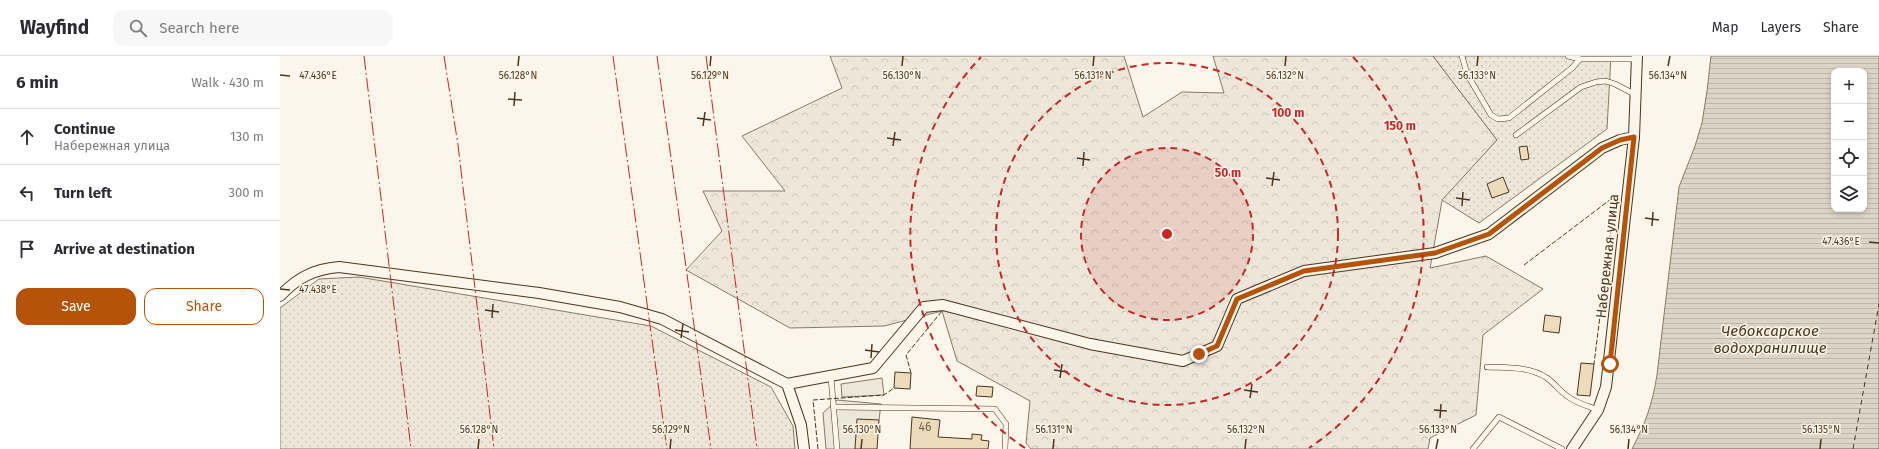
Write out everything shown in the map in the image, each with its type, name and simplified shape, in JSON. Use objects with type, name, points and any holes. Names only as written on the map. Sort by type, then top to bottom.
[{"type":"street","name":"Набережная улица","points":[[1572,449],[1598,410],[1606,387],[1610,364],[1634,137],[1637,58]]},
{"type":"street","points":[[280,296],[291,285],[304,276],[326,268],[339,267],[539,293],[620,307],[662,319],[787,384],[873,368],[924,307],[943,304],[1090,344],[1184,360],[1217,346],[1237,299],[1304,271],[1435,253],[1489,234],[1602,148],[1620,140],[1634,137]]},
{"type":"street","points":[[787,384],[801,425],[804,449]]},
{"type":"lane","points":[[1462,56],[1467,74],[1491,115],[1498,119],[1509,118],[1572,68],[1580,59]]},
{"type":"lane","points":[[1568,56],[1580,59],[1637,58]]},
{"type":"lane","points":[[1516,135],[1581,87],[1589,84],[1606,81],[1636,95]]},
{"type":"lane","points":[[1487,368],[1520,368],[1537,373],[1547,378],[1568,397],[1580,404],[1598,410]]},
{"type":"lane","points":[[830,377],[835,407],[837,449]]},
{"type":"lane","points":[[835,407],[996,409],[1006,424],[1005,449]]},
{"type":"lane","points":[[1473,449],[1499,417],[1562,449]]},
{"type":"green space","points":[[830,56],[1124,56],[1143,117],[1182,92],[1224,93],[1213,56],[1433,56],[1497,140],[1442,201],[1430,268],[1486,256],[1543,289],[1483,335],[1476,415],[1430,438],[1428,449],[1031,449],[1026,443],[1030,401],[957,361],[942,311],[884,326],[790,328],[686,270],[722,231],[703,191],[785,191],[742,136],[842,88]]},
{"type":"green space","points":[[1433,56],[1611,56],[1607,129],[1479,223],[1442,200],[1497,140]]},
{"type":"green space","points":[[359,277],[651,326],[771,387],[793,426],[795,449],[280,449],[280,308],[319,279]]},
{"type":"shaded area","points":[[882,378],[884,395],[842,397],[841,384]]},
{"type":"shaded area","points":[[837,400],[881,404],[879,420],[855,449],[826,449],[823,413]]},
{"type":"water","name":"Чебоксарское водохранилище","points":[[1711,56],[1879,56],[1879,449],[1632,449],[1648,413],[1655,386],[1679,187],[1702,123]]},
{"type":"building","points":[[1527,146],[1529,159],[1521,160],[1519,147]]},
{"type":"building","points":[[1503,177],[1509,192],[1492,198],[1487,184]]},
{"type":"building","points":[[1545,315],[1561,317],[1559,333],[1543,331]]},
{"type":"building","points":[[1581,363],[1594,364],[1590,396],[1577,395]]},
{"type":"building","points":[[895,372],[911,373],[910,389],[894,388]]},
{"type":"building","points":[[977,386],[993,387],[992,397],[976,396]]},
{"type":"building","points":[[912,417],[940,420],[938,437],[972,439],[972,434],[982,435],[981,440],[989,441],[988,449],[910,449]]},
{"type":"building","points":[[857,419],[879,420],[877,449],[855,449]]},
{"type":"ferry route","points":[[1853,449],[1879,304]]},
{"type":"fence","points":[[1524,265],[1615,196],[1594,364]]},
{"type":"fence","points":[[911,373],[906,355],[942,311]]},
{"type":"fence","points":[[818,449],[813,400],[884,395],[894,388]]},
{"type":"power","points":[[364,56],[411,449]]},
{"type":"power","points":[[444,56],[458,145],[494,449]]},
{"type":"power","points":[[613,56],[667,449]]},
{"type":"power","points":[[657,56],[711,449]]},
{"type":"power","points":[[706,56],[757,449]]},
{"type":"route","points":[[1199,354],[1217,346],[1237,299],[1304,271],[1435,253],[1489,234],[1602,148],[1620,140],[1634,137],[1610,364]]}]
